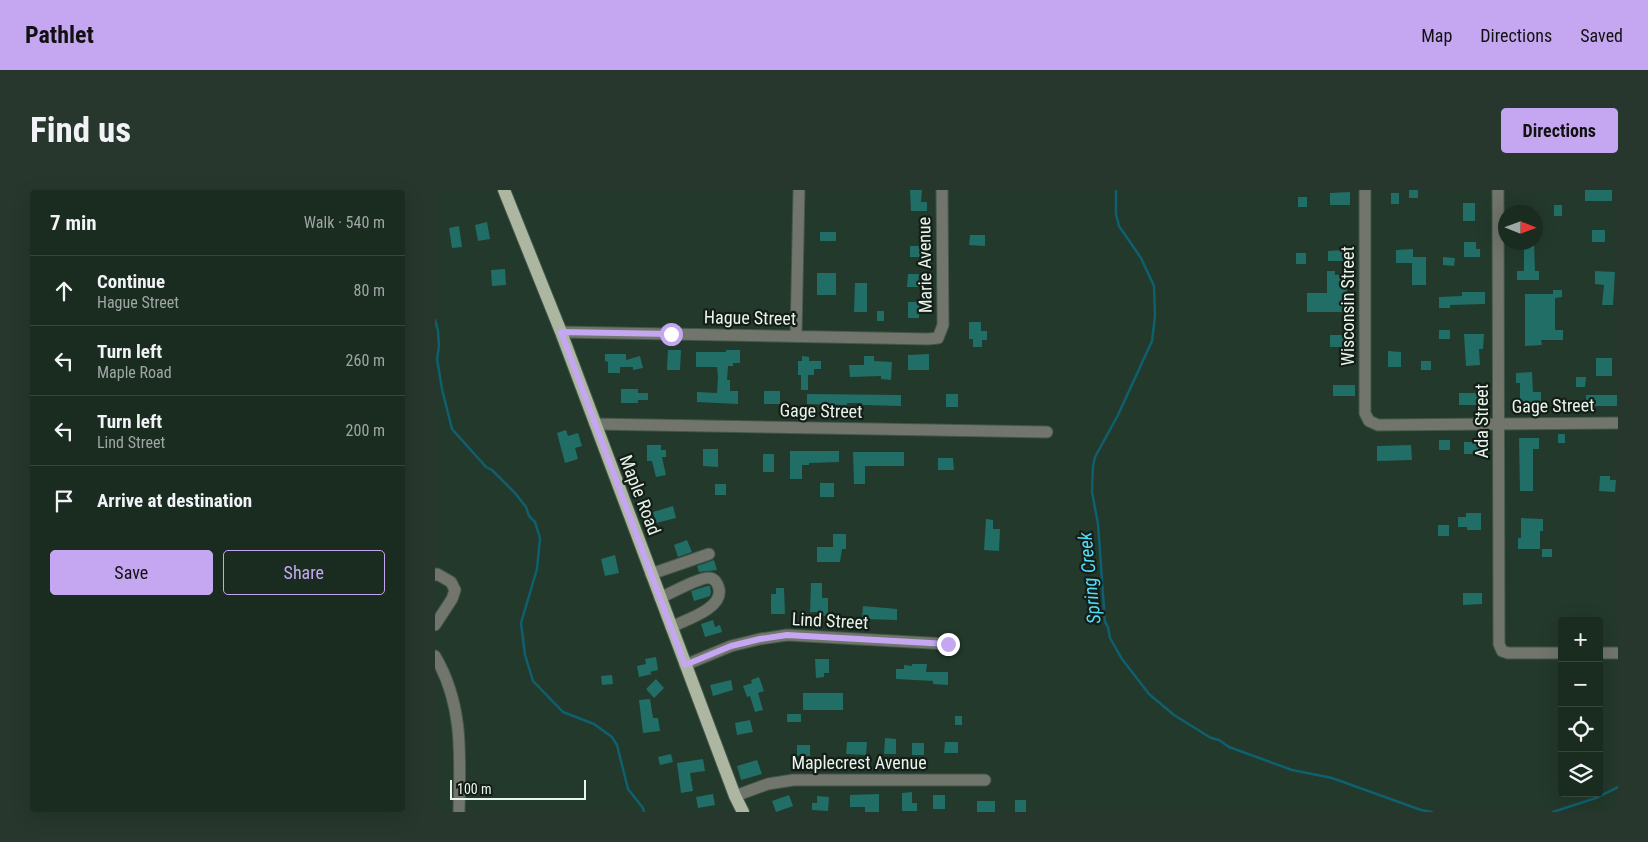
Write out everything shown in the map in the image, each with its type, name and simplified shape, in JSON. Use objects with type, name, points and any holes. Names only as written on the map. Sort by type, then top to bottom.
[{"type":"main road","name":"Maple Road","points":[[504,190],[561,332],[685,665],[735,796],[743,812]]},
{"type":"street","points":[[796,336],[799,190]]},
{"type":"street","name":"Marie Avenue","points":[[938,338],[943,326],[942,190]]},
{"type":"street","name":"Wisconsin Street","points":[[1365,190],[1365,413],[1369,422]]},
{"type":"street","name":"Ada Street","points":[[1498,190],[1499,644],[1502,651],[1508,654],[1558,653]]},
{"type":"street","name":"Hague Street","points":[[561,332],[938,338]]},
{"type":"street","name":"Gage Street","points":[[1369,422],[1378,425],[1618,423]]},
{"type":"street","name":"Gage Street","points":[[595,424],[1047,432]]},
{"type":"street","points":[[651,574],[709,554]]},
{"type":"street","points":[[435,575],[437,574],[451,582],[455,590],[452,599],[435,625]]},
{"type":"street","points":[[660,598],[702,579],[709,578],[717,582],[719,596],[717,602],[707,610],[671,627]]},
{"type":"street","name":"Lind Street","points":[[685,665],[731,646],[787,635],[948,644]]},
{"type":"street","points":[[1603,653],[1618,653]]},
{"type":"street","points":[[435,656],[445,672],[456,708],[460,738],[459,812]]},
{"type":"street","name":"Maplecrest Avenue","points":[[735,796],[768,784],[793,780],[985,780]]},
{"type":"building","points":[[910,190],[922,190],[921,202],[927,202],[927,211],[911,211]]},
{"type":"building","points":[[1409,190],[1418,190],[1418,198],[1409,198]]},
{"type":"building","points":[[1585,190],[1612,190],[1612,201],[1585,201]]},
{"type":"building","points":[[1350,192],[1350,205],[1330,205],[1330,193]]},
{"type":"building","points":[[1391,193],[1399,193],[1399,204],[1391,204]]},
{"type":"building","points":[[1298,197],[1307,197],[1307,207],[1298,207]]},
{"type":"building","points":[[1463,203],[1475,203],[1475,221],[1463,221]]},
{"type":"building","points":[[1554,205],[1562,205],[1562,216],[1554,216]]},
{"type":"building","points":[[487,222],[490,239],[478,241],[475,225]]},
{"type":"building","points":[[459,226],[462,247],[452,248],[449,228]]},
{"type":"building","points":[[1592,230],[1605,230],[1605,242],[1592,242]]},
{"type":"building","points":[[820,232],[836,232],[836,241],[820,241]]},
{"type":"building","points":[[970,235],[985,235],[985,246],[969,245]]},
{"type":"building","points":[[1464,242],[1476,242],[1476,249],[1480,249],[1480,257],[1464,257]]},
{"type":"building","points":[[910,246],[925,246],[925,257],[910,257]]},
{"type":"building","points":[[1413,249],[1413,257],[1426,257],[1426,285],[1412,285],[1412,263],[1396,263],[1396,250]]},
{"type":"building","points":[[1343,250],[1343,261],[1328,261],[1328,251]]},
{"type":"building","points":[[1524,250],[1534,250],[1535,271],[1539,271],[1539,280],[1517,280],[1517,271],[1524,271]]},
{"type":"building","points":[[1296,253],[1306,253],[1306,264],[1296,264]]},
{"type":"building","points":[[1443,257],[1455,258],[1454,266],[1443,265]]},
{"type":"building","points":[[505,269],[506,285],[492,286],[491,270]]},
{"type":"building","points":[[1327,271],[1335,271],[1335,275],[1347,274],[1347,312],[1307,312],[1307,293],[1327,293]]},
{"type":"building","points":[[1595,271],[1615,272],[1613,305],[1602,305],[1604,285],[1595,284]]},
{"type":"building","points":[[817,273],[836,273],[836,295],[817,295]]},
{"type":"building","points":[[908,274],[919,274],[918,287],[907,287]]},
{"type":"building","points":[[855,283],[867,283],[867,312],[854,312]]},
{"type":"building","points":[[1553,290],[1562,290],[1562,297],[1555,298],[1555,330],[1563,330],[1563,340],[1541,340],[1542,345],[1525,346],[1525,294],[1553,294]]},
{"type":"building","points":[[1462,292],[1485,292],[1485,304],[1450,305],[1450,308],[1439,308],[1439,297],[1462,296]]},
{"type":"building","points":[[908,302],[919,302],[919,318],[908,318]]},
{"type":"building","points":[[877,311],[884,311],[884,321],[877,321]]},
{"type":"building","points":[[969,322],[981,322],[981,331],[987,331],[987,340],[982,340],[982,347],[973,347],[973,339],[969,339]]},
{"type":"building","points":[[1439,330],[1450,330],[1450,339],[1439,339]]},
{"type":"building","points":[[1464,334],[1484,334],[1483,349],[1479,349],[1480,365],[1466,366]]},
{"type":"building","points":[[1330,335],[1349,335],[1349,347],[1330,347]]},
{"type":"building","points":[[668,350],[681,350],[680,370],[667,370]]},
{"type":"building","points":[[726,350],[740,350],[740,363],[733,363],[733,366],[728,366],[727,380],[730,380],[730,391],[738,391],[738,404],[697,402],[697,392],[717,393],[718,377],[717,367],[696,367],[696,352],[726,352]]},
{"type":"building","points":[[1388,351],[1401,352],[1401,367],[1388,367]]},
{"type":"building","points":[[605,354],[626,354],[626,360],[640,356],[643,368],[633,370],[633,367],[620,367],[620,373],[608,373],[608,362],[605,361]]},
{"type":"building","points":[[929,354],[929,370],[908,370],[908,355]]},
{"type":"building","points":[[802,356],[809,357],[809,361],[821,361],[821,369],[814,369],[814,375],[808,375],[808,390],[801,390],[801,375],[798,375],[798,361],[802,361]]},
{"type":"building","points":[[864,356],[874,356],[874,361],[892,362],[891,380],[881,379],[881,376],[850,377],[849,365],[864,365]]},
{"type":"building","points":[[1596,358],[1612,358],[1612,376],[1596,376]]},
{"type":"building","points":[[1421,361],[1431,361],[1431,370],[1421,370]]},
{"type":"building","points":[[1532,372],[1533,392],[1541,392],[1541,405],[1520,405],[1520,383],[1516,383],[1516,373]]},
{"type":"building","points":[[1576,377],[1586,377],[1585,387],[1576,387]]},
{"type":"building","points":[[1333,385],[1355,385],[1355,396],[1333,396]]},
{"type":"building","points":[[621,389],[638,389],[638,393],[648,393],[648,400],[638,400],[638,403],[621,403]]},
{"type":"building","points":[[764,391],[780,391],[780,404],[764,404]]},
{"type":"building","points":[[1459,393],[1480,393],[1480,405],[1459,405]]},
{"type":"building","points":[[807,394],[901,395],[901,406],[862,405],[862,403],[847,403],[847,405],[807,404]]},
{"type":"building","points":[[946,394],[958,394],[958,407],[946,407]]},
{"type":"building","points":[[1586,395],[1617,395],[1617,406],[1586,406]]},
{"type":"building","points":[[566,430],[568,436],[578,433],[582,446],[575,448],[578,459],[565,463],[557,433]]},
{"type":"building","points":[[1558,434],[1565,434],[1565,443],[1558,443]]},
{"type":"building","points":[[1519,438],[1539,438],[1539,449],[1533,449],[1533,491],[1520,491]]},
{"type":"building","points":[[1439,440],[1450,440],[1450,450],[1439,450]]},
{"type":"building","points":[[1464,442],[1481,442],[1481,454],[1464,454]]},
{"type":"building","points":[[647,445],[661,445],[661,450],[666,450],[666,457],[662,457],[666,475],[656,477],[652,461],[647,461]]},
{"type":"building","points":[[1411,445],[1412,460],[1377,461],[1377,446]]},
{"type":"building","points":[[703,449],[718,449],[718,467],[703,466]]},
{"type":"building","points":[[790,451],[839,451],[839,462],[802,465],[802,479],[790,479]]},
{"type":"building","points":[[853,452],[904,452],[904,466],[865,466],[865,484],[854,484]]},
{"type":"building","points":[[763,454],[774,454],[774,472],[763,472]]},
{"type":"building","points":[[938,458],[953,458],[954,470],[938,470]]},
{"type":"building","points":[[1600,476],[1610,476],[1610,480],[1616,480],[1615,492],[1599,491]]},
{"type":"building","points":[[820,483],[834,483],[834,497],[820,497]]},
{"type":"building","points":[[715,484],[726,484],[726,495],[715,495]]},
{"type":"building","points":[[673,506],[676,518],[656,523],[653,512]]},
{"type":"building","points":[[1466,513],[1481,513],[1481,530],[1467,530],[1467,527],[1458,527],[1458,517],[1466,517]]},
{"type":"building","points":[[1521,518],[1543,519],[1543,531],[1540,531],[1540,549],[1518,549],[1518,538],[1521,538]]},
{"type":"building","points":[[986,519],[993,520],[993,529],[1000,529],[999,551],[984,550]]},
{"type":"building","points":[[1438,525],[1449,525],[1449,536],[1438,536]]},
{"type":"building","points":[[833,534],[846,534],[846,549],[842,549],[840,562],[817,562],[817,547],[833,547]]},
{"type":"building","points":[[687,540],[692,552],[678,557],[674,545]]},
{"type":"building","points":[[1542,549],[1552,549],[1552,557],[1542,557]]},
{"type":"building","points":[[615,555],[619,573],[605,576],[601,559]]},
{"type":"building","points":[[714,560],[717,570],[699,572],[697,566]]},
{"type":"building","points":[[811,583],[822,583],[822,598],[828,598],[828,616],[819,616],[819,612],[810,612]]},
{"type":"building","points":[[710,586],[710,596],[694,601],[691,591]]},
{"type":"building","points":[[776,588],[784,588],[785,614],[771,614],[771,594],[776,594]]},
{"type":"building","points":[[1463,593],[1482,593],[1482,604],[1463,605]]},
{"type":"building","points":[[863,606],[897,609],[897,620],[862,619]]},
{"type":"building","points":[[713,620],[715,627],[720,625],[722,632],[705,637],[701,624]]},
{"type":"building","points":[[656,657],[658,670],[650,672],[652,674],[639,677],[637,666],[646,664],[645,659]]},
{"type":"building","points":[[815,659],[829,659],[829,673],[824,673],[824,677],[816,678]]},
{"type":"building","points":[[912,664],[927,664],[926,672],[948,672],[948,685],[933,684],[933,681],[896,679],[896,669],[904,669],[904,665],[912,666]]},
{"type":"building","points":[[612,675],[613,684],[602,685],[601,676]]},
{"type":"building","points":[[759,677],[764,691],[758,693],[763,710],[755,712],[750,696],[747,697],[743,686],[752,683],[751,680]]},
{"type":"building","points":[[656,679],[664,688],[654,698],[646,689]]},
{"type":"building","points":[[731,680],[733,690],[713,696],[710,685]]},
{"type":"building","points":[[803,693],[843,693],[843,710],[803,710]]},
{"type":"building","points":[[650,699],[653,718],[658,718],[660,731],[643,733],[639,700]]},
{"type":"building","points":[[787,714],[801,714],[801,722],[787,722]]},
{"type":"building","points":[[955,716],[962,716],[962,725],[955,725]]},
{"type":"building","points":[[750,720],[753,732],[737,735],[735,723]]},
{"type":"building","points":[[885,738],[896,739],[896,754],[884,754]]},
{"type":"building","points":[[847,742],[867,742],[866,755],[846,754]]},
{"type":"building","points":[[945,742],[958,742],[958,753],[944,753]]},
{"type":"building","points":[[912,743],[924,743],[924,755],[912,755]]},
{"type":"building","points":[[797,745],[810,745],[810,756],[797,756]]},
{"type":"building","points":[[671,754],[673,762],[660,765],[658,757]]},
{"type":"building","points":[[703,759],[705,771],[690,773],[693,791],[681,793],[677,763]]},
{"type":"building","points":[[757,760],[762,774],[741,780],[737,766]]},
{"type":"building","points":[[912,792],[912,803],[917,803],[917,811],[902,811],[902,793]]},
{"type":"building","points":[[713,794],[715,805],[698,808],[696,797]]},
{"type":"building","points":[[879,794],[879,812],[865,812],[865,807],[850,807],[850,795]]},
{"type":"building","points":[[789,795],[793,806],[776,812],[772,801]]},
{"type":"building","points":[[933,795],[945,795],[945,809],[933,809]]},
{"type":"building","points":[[817,796],[829,797],[828,811],[812,810],[812,803],[817,803]]},
{"type":"building","points":[[1015,800],[1026,800],[1026,812],[1015,812]]},
{"type":"building","points":[[977,801],[995,801],[995,812],[977,812]]},
{"type":"waterway","name":"Spring Creek","points":[[1116,190],[1116,214],[1119,226],[1141,258],[1154,286],[1155,316],[1152,341],[1118,415],[1095,457],[1093,466],[1092,492],[1098,524],[1105,622],[1110,638],[1122,659],[1149,694],[1174,715],[1211,738],[1219,740],[1229,747],[1292,770],[1332,778],[1421,810],[1432,812]]},
{"type":"waterway","points":[[435,320],[439,346],[437,359],[452,429],[486,467],[492,470],[515,493],[526,507],[529,516],[535,522],[540,538],[537,569],[521,623],[525,655],[533,681],[563,712],[594,724],[612,737],[617,745],[628,789],[644,812]]},
{"type":"waterway","name":"Spring Creek","points":[[1553,812],[1596,798],[1618,787]]},
{"type":"route","points":[[671,334],[561,332],[685,665],[731,646],[787,635],[948,644]]}]
